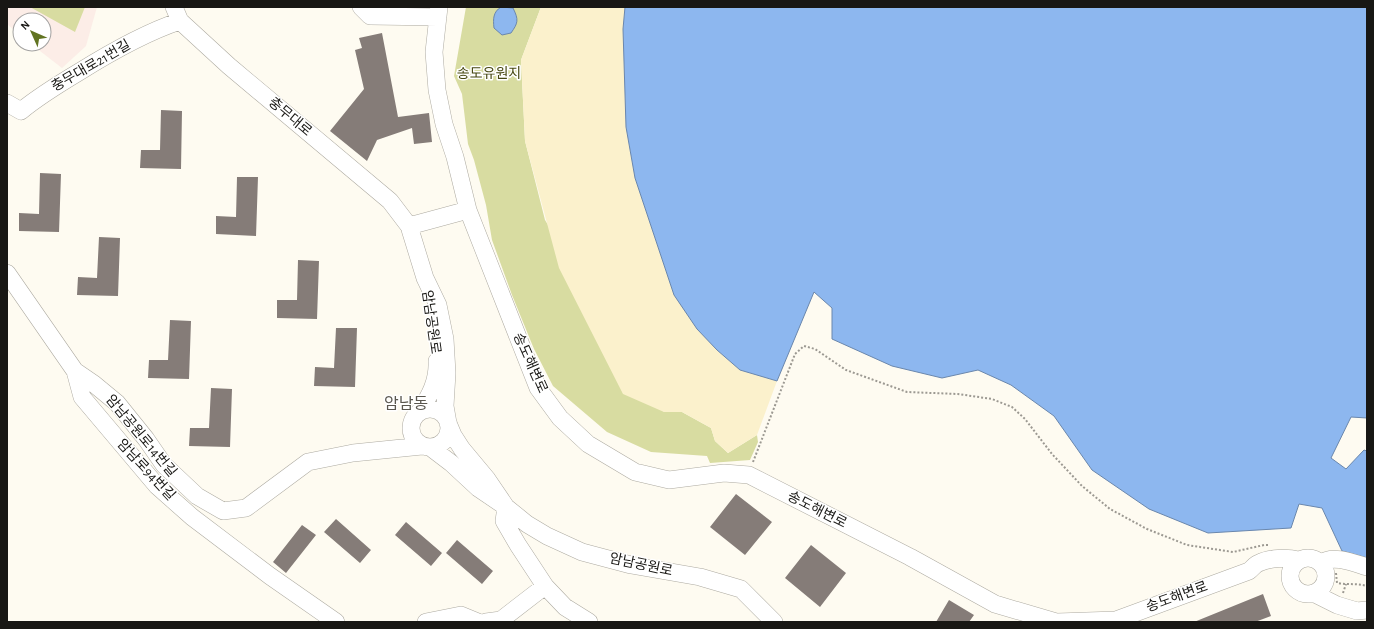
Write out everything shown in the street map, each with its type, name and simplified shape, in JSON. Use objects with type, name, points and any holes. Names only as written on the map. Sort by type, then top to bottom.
[{"type":"street","points":[[361,7],[370,16],[438,12]]},
{"type":"street","name":"송도해변로","points":[[438,12],[434,52],[437,90],[444,124],[455,157],[468,210],[538,388],[560,418],[588,444],[635,472],[669,480],[724,473],[748,475],[910,557],[995,604],[1057,622],[1116,620],[1249,571],[1281,571],[1294,567]]},
{"type":"street","name":"충무대로21번길","points":[[7,103],[21,111],[37,98],[102,58],[156,29],[177,14]]},
{"type":"street","name":"충무대로","points":[[177,14],[228,66],[390,200],[409,226]]},
{"type":"street","points":[[409,226],[468,210]]},
{"type":"street","name":"암남공원로","points":[[409,226],[425,278],[438,305],[445,339],[447,373],[446,406],[448,423],[453,435],[462,449],[506,507]]},
{"type":"street","name":"암남로94번길","points":[[7,273],[75,371],[82,397],[158,486],[192,517],[270,576],[336,622]]},
{"type":"street","name":"암남공원로","points":[[420,411],[432,392],[437,364],[435,334],[428,302],[425,278]]},
{"type":"street","name":"암남공원로14번길","points":[[75,371],[117,403],[146,439],[164,465],[197,496],[224,511],[246,508],[308,462],[353,453],[426,446]]},
{"type":"street","points":[[98,417],[101,408],[108,402],[117,403]]},
{"type":"street","points":[[379,450],[410,424],[414,416],[420,411],[429,409],[437,410],[444,415],[448,423],[449,432],[445,439],[438,445],[426,446],[415,441],[411,433],[410,424]]},
{"type":"street","name":"암남공원로","points":[[426,446],[451,463],[478,488],[506,507],[526,524],[547,536],[582,552],[631,564],[700,577],[741,589],[774,622]]},
{"type":"street","points":[[506,507],[504,521],[545,586],[565,607],[589,622]]},
{"type":"street","points":[[1310,557],[1316,559],[1324,568],[1326,580],[1340,601],[1362,611],[1337,605],[1313,594],[1301,593],[1296,590],[1290,579],[1294,567],[1303,558],[1310,557]]},
{"type":"street","points":[[1321,563],[1325,559],[1342,560],[1367,567]]},
{"type":"street","points":[[1313,594],[1319,590],[1326,580]]},
{"type":"street","points":[[486,622],[500,620],[545,586]]},
{"type":"street","points":[[426,622],[461,616],[478,622]]},
{"type":"path","points":[[748,475],[795,354],[804,346],[815,349],[846,370],[906,392],[958,394],[992,399],[1012,407],[1025,419],[1052,454],[1082,486],[1110,509],[1148,529],[1187,545],[1233,552],[1264,545],[1271,545]]},
{"type":"shaded area","points":[[7,7],[97,7],[86,46],[62,68],[41,52],[52,52],[52,12],[12,12],[12,28],[7,24]]},
{"type":"green space","points":[[30,7],[85,7],[75,32],[52,19],[52,12],[39,12]]},
{"type":"green space","name":"송도유원지","points":[[466,7],[541,7],[521,60],[525,141],[545,220],[664,412],[682,412],[711,428],[715,441],[728,453],[757,435],[758,442],[750,460],[710,463],[707,456],[651,452],[607,432],[553,386],[534,349],[492,240],[486,205],[474,160],[468,144],[462,94],[454,76]]},
{"type":"sand","points":[[541,7],[625,7],[623,29],[626,127],[635,178],[674,295],[717,350],[740,370],[777,381],[757,435],[728,453],[715,441],[711,428],[682,412],[664,412],[623,394],[559,268],[525,141],[521,60]]},
{"type":"water","points":[[501,7],[513,8],[517,19],[515,27],[511,33],[502,35],[494,28],[495,13]]},
{"type":"water","points":[[625,7],[1367,7],[1367,418],[1351,417],[1331,458],[1346,469],[1364,450],[1367,451],[1367,558],[1342,551],[1322,508],[1299,504],[1291,528],[1208,533],[1149,509],[1092,470],[1054,416],[1011,385],[978,370],[942,378],[892,366],[832,339],[832,308],[814,292],[777,381],[740,370],[717,350],[697,329],[674,295],[635,178],[626,127],[623,29]]},
{"type":"building","points":[[382,33],[398,117],[429,113],[432,142],[414,144],[412,128],[377,140],[367,161],[330,131],[364,89],[355,50],[362,48],[359,38]]},
{"type":"building","points":[[161,110],[182,111],[181,169],[140,168],[141,150],[160,150]]},
{"type":"building","points":[[40,173],[61,174],[59,232],[19,231],[19,213],[39,214]]},
{"type":"building","points":[[237,177],[258,177],[256,236],[216,234],[216,216],[236,217]]},
{"type":"building","points":[[99,237],[120,238],[118,296],[77,295],[78,277],[97,278]]},
{"type":"building","points":[[298,260],[319,261],[317,319],[277,318],[277,300],[297,300]]},
{"type":"building","points":[[170,320],[191,321],[189,379],[148,378],[149,360],[168,360]]},
{"type":"building","points":[[336,328],[357,328],[355,387],[314,386],[315,367],[334,368]]},
{"type":"building","points":[[211,388],[232,389],[230,447],[189,446],[190,428],[209,428]]},
{"type":"building","points":[[736,494],[772,522],[745,555],[710,527]]},
{"type":"building","points":[[336,519],[371,550],[360,563],[324,532]]},
{"type":"building","points":[[406,522],[442,553],[431,566],[395,535]]},
{"type":"building","points":[[302,525],[316,535],[286,573],[273,562]]},
{"type":"building","points":[[457,540],[493,571],[482,584],[446,553]]},
{"type":"building","points":[[811,545],[846,573],[820,607],[785,578]]},
{"type":"building","points":[[1263,594],[1271,616],[1255,622],[1194,622]]},
{"type":"building","points":[[949,600],[974,615],[969,622],[936,622]]},
{"type":"district","name":"암남동","points":[[406,404]]}]
